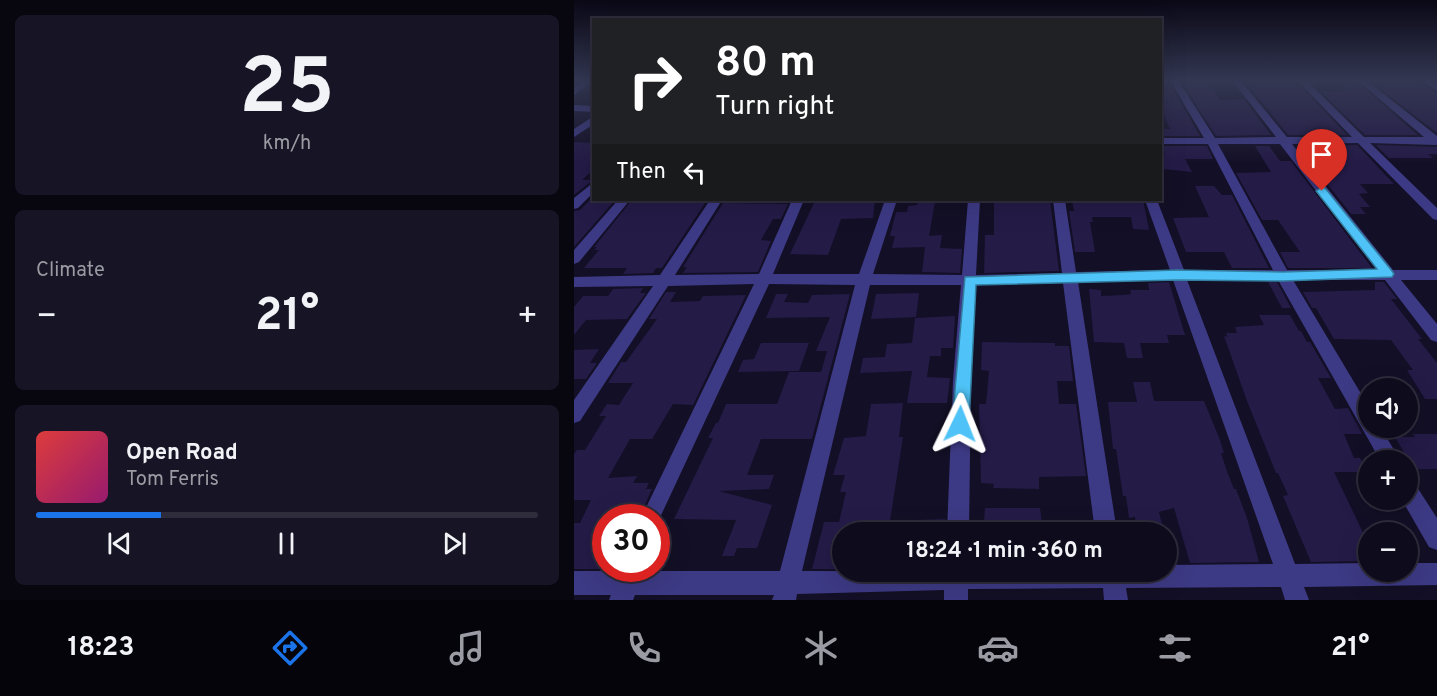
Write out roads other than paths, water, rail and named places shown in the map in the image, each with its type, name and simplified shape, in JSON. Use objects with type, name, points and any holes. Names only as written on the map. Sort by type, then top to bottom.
[{"type":"street","points":[[574,108],[592,109]]},
{"type":"street","points":[[1191,108],[1212,142],[1283,276],[1358,405]]},
{"type":"street","points":[[1257,108],[1436,336]]},
{"type":"street","points":[[1328,108],[1436,216]]},
{"type":"street","points":[[1396,108],[1436,141]]},
{"type":"street","points":[[574,134],[592,120]]},
{"type":"street","points":[[1162,141],[1436,141]]},
{"type":"street","points":[[574,205],[592,187]]},
{"type":"street","points":[[574,259],[623,201]]},
{"type":"street","points":[[574,415],[715,201]]},
{"type":"street","points":[[657,504],[764,279],[798,201]]},
{"type":"street","points":[[786,591],[864,280],[891,201]]},
{"type":"street","points":[[958,522],[962,380],[974,201]]},
{"type":"street","points":[[1059,201],[1105,522]]},
{"type":"street","points":[[1151,201],[1297,600]]},
{"type":"street","points":[[574,282],[764,279],[970,280],[1177,275],[1436,275]]},
{"type":"street","points":[[1418,508],[1436,539]]},
{"type":"street","points":[[574,583],[786,591],[956,583],[1114,583],[1288,576],[1436,574]]}]
